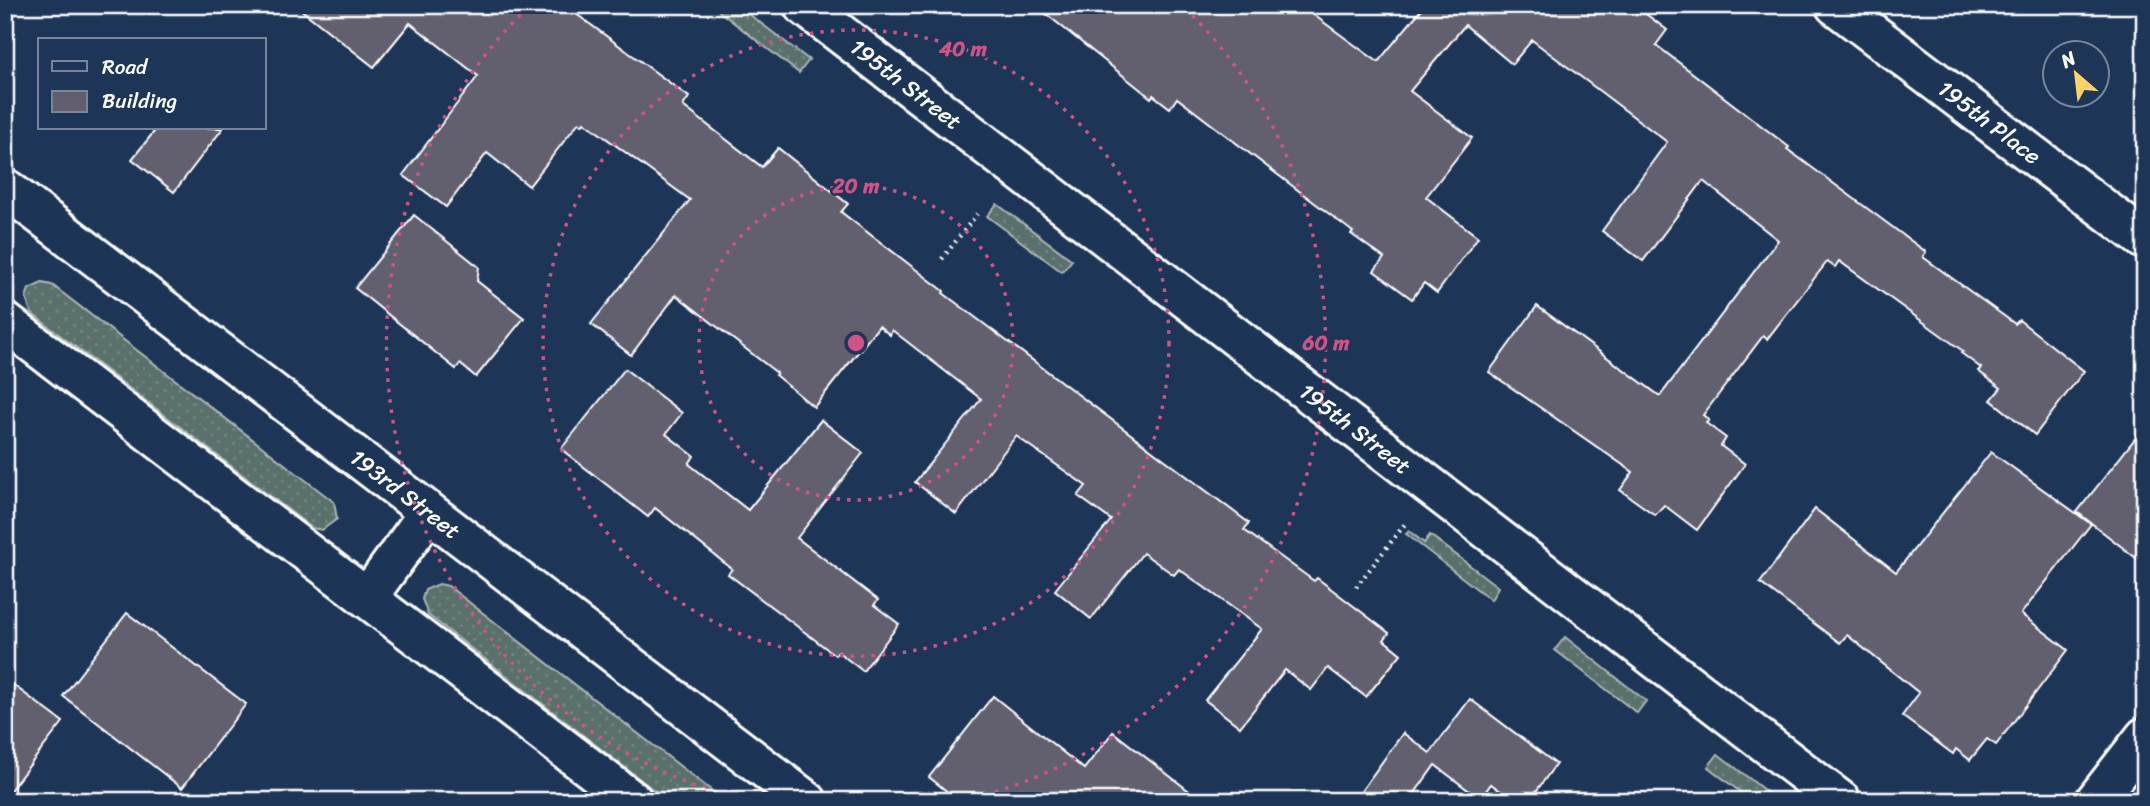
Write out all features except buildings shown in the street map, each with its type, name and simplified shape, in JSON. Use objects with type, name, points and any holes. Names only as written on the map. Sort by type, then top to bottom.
[{"type":"street","name":"195th Street","points":[[803,5],[1841,801]]},
{"type":"street","name":"195th Place","points":[[1835,5],[2145,240]]},
{"type":"street","name":"193rd Street","points":[[11,205],[429,512],[807,801]]},
{"type":"street","points":[[5,322],[633,801]]},
{"type":"street","points":[[368,598],[429,512]]},
{"type":"street","points":[[2095,801],[2145,737]]},
{"type":"path","points":[[942,259],[977,214]]},
{"type":"path","points":[[1356,587],[1409,519]]},
{"type":"green space","points":[[711,5],[737,5],[809,60],[799,73]]},
{"type":"green space","points":[[997,204],[1072,260],[1062,272],[987,216]]},
{"type":"green space","points":[[42,283],[52,285],[334,502],[337,519],[322,530],[312,528],[31,313],[26,297],[29,289]]},
{"type":"green space","points":[[1409,531],[1424,543],[1430,535],[1498,587],[1491,600],[1406,534]]},
{"type":"green space","points":[[439,584],[448,586],[725,801],[668,801],[428,615],[422,599],[425,590]]},
{"type":"green space","points":[[1565,637],[1646,701],[1637,713],[1555,650]]},
{"type":"green space","points":[[1718,754],[1778,801],[1752,801],[1708,767]]}]
